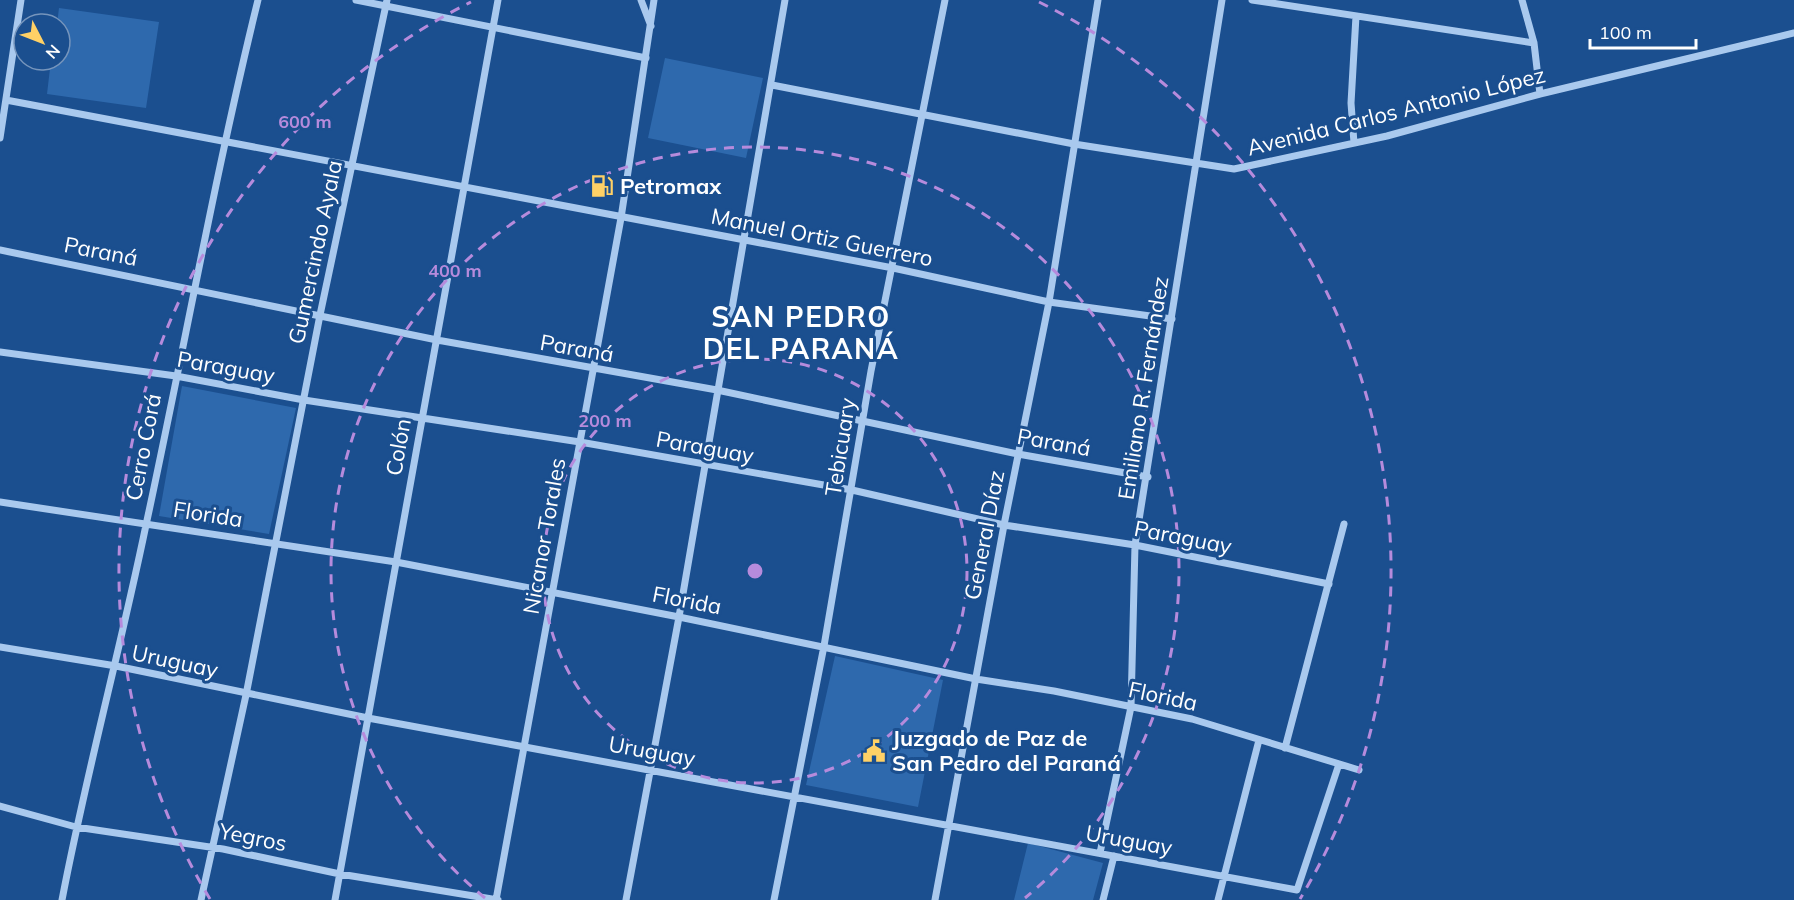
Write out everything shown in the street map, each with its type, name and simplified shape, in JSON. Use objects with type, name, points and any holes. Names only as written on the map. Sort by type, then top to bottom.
[{"type":"street","points":[[0,138],[21,0]]},
{"type":"street","name":"Cerro Corá","points":[[62,900],[76,827],[116,666],[147,523],[224,139],[258,0]]},
{"type":"street","points":[[356,0],[387,3],[646,58]]},
{"type":"street","name":"Colón","points":[[335,900],[498,0]]},
{"type":"street","points":[[641,0],[651,27]]},
{"type":"street","name":"Nicanor Torales","points":[[497,900],[621,218],[654,0]]},
{"type":"street","points":[[626,900],[680,617],[785,0]]},
{"type":"street","name":"Tebicuary","points":[[774,900],[824,646],[862,420],[945,0]]},
{"type":"street","name":"General Díaz","points":[[935,900],[1004,525],[1049,302],[1098,0]]},
{"type":"street","name":"Emiliano R. Fernández","points":[[1100,853],[1131,707],[1135,545],[1148,477],[1222,0]]},
{"type":"street","points":[[1251,0],[1534,43]]},
{"type":"street","points":[[1522,0],[1534,43],[1540,94]]},
{"type":"street","name":"Gumercindo Ayala","points":[[201,900],[246,695],[320,315],[387,3]]},
{"type":"street","points":[[1354,143],[1351,103],[1356,16]]},
{"type":"street","name":"Avenida Carlos Antonio López","points":[[772,85],[1074,144],[1234,169],[1354,143],[1540,94],[1709,56],[1794,33]]},
{"type":"street","name":"Manuel Ortiz Guerrero","points":[[6,100],[224,139],[621,218],[893,268],[1049,302],[1172,319]]},
{"type":"street","name":"Paraná","points":[[0,250],[437,340],[593,370],[717,390],[1018,454],[1148,477]]},
{"type":"street","name":"Paraguay","points":[[0,352],[176,376],[304,400],[580,442],[704,466],[852,490],[1004,525],[1135,545],[1329,584]]},
{"type":"street","name":"Florida","points":[[0,502],[396,562],[680,617],[976,679],[1054,691],[1192,719],[1359,770]]},
{"type":"street","points":[[1285,748],[1344,524]]},
{"type":"street","name":"Uruguay","points":[[0,647],[116,666],[246,695],[795,795],[1297,890],[1339,764]]},
{"type":"street","points":[[1218,900],[1259,740]]},
{"type":"street","name":"Yegros","points":[[0,806],[76,827],[269,857],[340,874],[497,900]]},
{"type":"street","points":[[1103,900],[1113,856]]},
{"type":"shaded area","points":[[59,8],[159,22],[146,108],[47,94],[50,72],[72,72],[72,12],[58,12]]},
{"type":"shaded area","points":[[665,58],[763,78],[746,158],[648,138]]},
{"type":"shaded area","points":[[182,386],[296,408],[269,534],[159,516]]},
{"type":"shaded area","points":[[835,656],[943,680],[918,807],[806,785]]},
{"type":"shaded area","points":[[1028,843],[1103,863],[1093,900],[1014,900]]},
{"type":"place","name":"Petromax","points":[[602,186]]},
{"type":"place","name":"Juzgado de Paz de San Pedro del Paraná","points":[[874,751]]},
{"type":"district","name":"SAN PEDRO DEL PARANÁ","points":[[801,333]]}]
